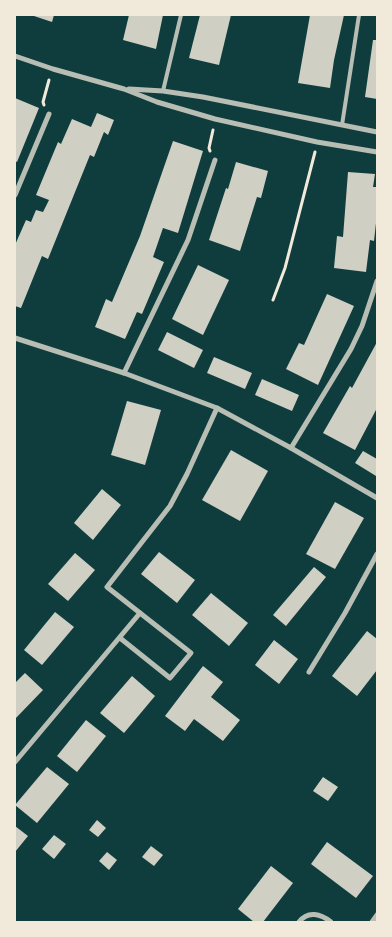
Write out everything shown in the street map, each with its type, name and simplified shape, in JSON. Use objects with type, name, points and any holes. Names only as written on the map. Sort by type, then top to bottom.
[{"type":"street","points":[[15,56],[215,119],[317,142],[377,152]]},
{"type":"street","points":[[124,89],[203,97],[377,132]]},
{"type":"street","points":[[15,195],[49,114]]},
{"type":"street","points":[[124,373],[188,240],[214,160]]},
{"type":"street","points":[[291,448],[351,349],[362,326],[377,281]]},
{"type":"street","points":[[15,338],[124,373],[217,408],[377,498]]},
{"type":"street","points":[[120,638],[170,678],[191,653],[107,588],[170,506],[217,408]]},
{"type":"street","points":[[310,672],[377,554]]},
{"type":"street","points":[[15,762],[140,613]]},
{"type":"street","points":[[299,922],[303,917],[313,914],[332,922]]},
{"type":"street","points":[[372,922],[377,916]]},
{"type":"lane","points":[[163,92],[181,15]]},
{"type":"lane","points":[[342,125],[359,15]]},
{"type":"path","points":[[48,83],[43,102],[49,114]]},
{"type":"path","points":[[214,160],[209,148],[215,119]]},
{"type":"path","points":[[273,300],[282,280],[317,142]]},
{"type":"building","points":[[31,15],[54,15],[52,22]]},
{"type":"building","points":[[129,15],[163,15],[156,49],[123,40]]},
{"type":"building","points":[[200,15],[231,15],[219,65],[189,58]]},
{"type":"building","points":[[310,15],[344,15],[330,88],[298,83]]},
{"type":"building","points":[[373,40],[377,40],[377,99],[365,97]]},
{"type":"building","points":[[15,98],[39,108],[17,162],[15,161]]},
{"type":"building","points":[[97,113],[114,120],[108,135],[104,132],[94,157],[90,155],[48,259],[42,256],[21,308],[15,306],[15,245],[26,220],[31,222],[36,210],[43,212],[49,200],[36,195],[58,142],[61,144],[72,119],[91,127]]},
{"type":"building","points":[[173,141],[203,151],[178,233],[163,228],[153,257],[164,262],[142,314],[137,312],[125,339],[95,327],[106,299],[112,302],[140,236]]},
{"type":"building","points":[[236,162],[268,171],[261,198],[257,197],[240,251],[209,240]]},
{"type":"building","points":[[348,172],[375,174],[373,187],[377,187],[377,214],[374,241],[370,240],[366,272],[334,268],[337,236],[343,237]]},
{"type":"building","points":[[198,265],[229,280],[203,335],[172,319]]},
{"type":"building","points":[[327,294],[354,306],[318,385],[286,369],[299,343],[304,345]]},
{"type":"building","points":[[167,332],[203,350],[194,368],[158,350]]},
{"type":"building","points":[[377,342],[377,408],[355,450],[323,433],[350,386],[352,388]]},
{"type":"building","points":[[214,357],[252,373],[245,389],[207,373]]},
{"type":"building","points":[[262,379],[299,395],[292,411],[255,395]]},
{"type":"building","points":[[127,401],[161,410],[145,465],[111,455]]},
{"type":"building","points":[[231,450],[268,471],[240,521],[202,500]]},
{"type":"building","points":[[363,451],[377,459],[376,476],[355,463]]},
{"type":"building","points":[[102,489],[121,505],[93,540],[74,523]]},
{"type":"building","points":[[335,502],[364,518],[335,569],[306,554]]},
{"type":"building","points":[[159,552],[195,580],[177,603],[141,574]]},
{"type":"building","points":[[75,553],[95,570],[68,601],[48,584]]},
{"type":"building","points":[[314,567],[326,577],[286,626],[273,615]]},
{"type":"building","points":[[211,593],[248,623],[229,646],[192,615]]},
{"type":"building","points":[[55,612],[74,627],[42,665],[24,650]]},
{"type":"building","points":[[367,631],[377,639],[377,670],[357,696],[332,676]]},
{"type":"building","points":[[274,640],[298,659],[279,684],[255,665]]},
{"type":"building","points":[[203,666],[223,682],[211,697],[240,720],[223,741],[194,719],[185,731],[165,716]]},
{"type":"building","points":[[25,673],[43,690],[15,719],[15,683]]},
{"type":"building","points":[[132,676],[155,696],[124,733],[100,713]]},
{"type":"building","points":[[86,720],[106,736],[77,772],[57,756]]},
{"type":"building","points":[[47,767],[69,784],[37,823],[15,805]]},
{"type":"building","points":[[323,777],[338,787],[328,801],[313,791]]},
{"type":"building","points":[[97,820],[106,828],[98,837],[89,830]]},
{"type":"building","points":[[15,826],[28,836],[15,852]]},
{"type":"building","points":[[54,835],[66,844],[54,859],[42,849]]},
{"type":"building","points":[[327,842],[373,876],[356,898],[311,864]]},
{"type":"building","points":[[151,846],[163,855],[154,866],[142,857]]},
{"type":"building","points":[[107,852],[117,860],[109,870],[99,861]]},
{"type":"building","points":[[271,866],[293,883],[263,922],[254,922],[238,909]]}]
